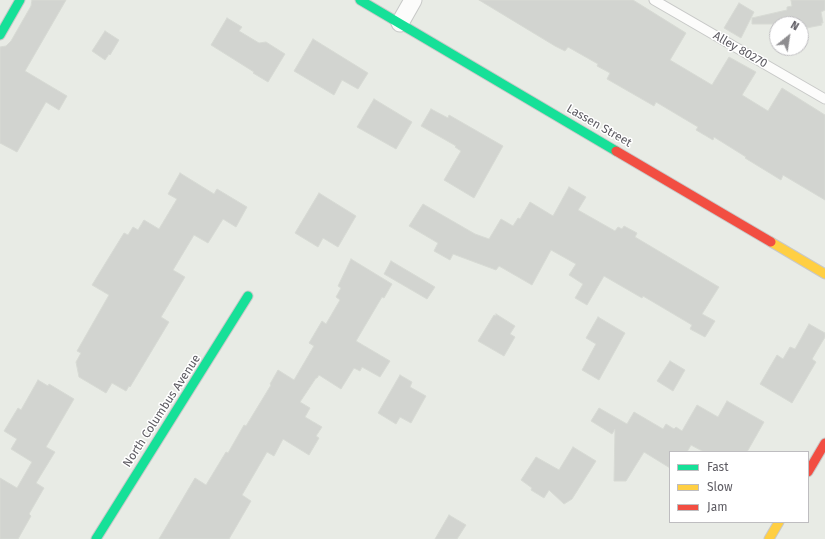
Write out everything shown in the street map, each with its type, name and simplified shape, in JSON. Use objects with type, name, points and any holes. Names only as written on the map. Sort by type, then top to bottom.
[{"type":"main road","points":[[0,35],[20,0]]},
{"type":"main road","name":"Lassen Street","points":[[360,0],[825,274]]},
{"type":"main road","name":"North Columbus Avenue","points":[[96,539],[248,296]]},
{"type":"main road","points":[[809,470],[825,443]]},
{"type":"main road","points":[[769,539],[778,523]]},
{"type":"street","points":[[400,23],[413,0]]},
{"type":"lane","name":"Alley 80270","points":[[654,0],[825,99]]},
{"type":"building","points":[[32,0],[66,0],[25,71],[67,96],[59,110],[46,102],[17,152],[0,143],[0,47],[6,46],[11,41],[31,6]]},
{"type":"building","points":[[479,0],[633,0],[686,33],[670,60],[712,85],[729,57],[756,72],[742,95],[768,111],[782,88],[825,115],[825,200],[783,175],[781,180],[714,137],[713,140],[696,130],[698,127],[656,102],[654,106],[607,79],[610,73],[597,66],[598,64],[568,47],[565,51],[555,46]]},
{"type":"building","points":[[791,0],[825,0],[825,10],[821,12],[822,25],[809,27],[809,16],[769,16],[769,24],[752,24],[752,18],[787,10],[787,7],[792,6]]},
{"type":"building","points":[[739,3],[754,12],[741,38],[724,28]]},
{"type":"building","points":[[227,18],[242,27],[239,31],[259,43],[266,42],[285,54],[268,82],[211,45]]},
{"type":"building","points":[[105,31],[119,40],[110,55],[109,54],[105,60],[92,51]]},
{"type":"building","points":[[313,39],[368,73],[358,89],[342,80],[334,95],[294,71]]},
{"type":"building","points":[[374,99],[412,122],[396,149],[357,127]]},
{"type":"building","points":[[431,109],[448,118],[449,115],[503,146],[474,198],[444,180],[461,151],[455,147],[456,146],[421,126]]},
{"type":"building","points":[[180,173],[214,194],[217,189],[247,207],[236,227],[223,219],[208,243],[194,235],[173,270],[185,277],[161,317],[169,322],[130,387],[129,386],[126,391],[112,383],[106,393],[79,377],[76,362],[81,353],[77,351],[109,295],[92,285],[124,233],[128,235],[133,227],[138,230],[144,220],[159,229],[177,199],[168,194]]},
{"type":"building","points":[[569,187],[586,197],[578,210],[615,231],[618,227],[622,229],[624,226],[637,233],[635,237],[719,287],[702,314],[715,321],[705,337],[690,329],[692,325],[643,296],[642,298],[604,276],[587,305],[575,298],[583,284],[569,275],[576,264],[551,250],[532,285],[499,266],[496,270],[453,254],[450,260],[434,251],[438,243],[409,226],[423,204],[475,234],[489,239],[501,219],[513,226],[518,218],[520,219],[530,202],[553,216]]},
{"type":"building","points":[[319,193],[356,216],[338,247],[323,238],[318,247],[295,233]]},
{"type":"building","points":[[351,259],[392,284],[384,298],[382,297],[356,341],[390,361],[380,377],[362,367],[360,371],[354,368],[341,389],[319,375],[316,378],[300,402],[310,408],[305,417],[322,427],[316,436],[319,438],[309,455],[283,439],[274,456],[267,452],[242,495],[251,501],[229,539],[159,539],[195,478],[206,485],[226,452],[228,453],[244,425],[246,426],[271,385],[270,384],[278,370],[294,380],[314,346],[309,343],[322,321],[326,324],[340,300],[336,297],[341,288],[338,286]]},
{"type":"building","points":[[391,261],[435,287],[427,299],[384,274]]},
{"type":"building","points":[[496,314],[515,326],[510,334],[515,337],[504,356],[478,341]]},
{"type":"building","points":[[598,317],[625,333],[599,380],[582,370],[596,344],[586,338]]},
{"type":"building","points":[[809,324],[825,333],[825,337],[812,359],[816,362],[792,403],[760,384],[777,355],[783,359],[790,347],[795,349]]},
{"type":"building","points":[[670,361],[685,370],[673,391],[657,381]]},
{"type":"building","points":[[400,375],[412,382],[410,387],[426,396],[411,423],[400,417],[396,424],[378,413]]},
{"type":"building","points":[[38,380],[48,386],[49,384],[74,399],[46,447],[55,452],[36,483],[44,488],[29,514],[31,516],[18,539],[0,539],[0,478],[17,488],[32,462],[11,449],[17,439],[4,431],[18,408],[21,410]]},
{"type":"building","points":[[727,401],[764,422],[748,451],[702,451],[691,445],[688,451],[669,451],[669,467],[644,452],[626,481],[614,481],[615,429],[612,434],[591,421],[599,408],[627,424],[634,412],[663,429],[666,424],[674,429],[676,427],[682,431],[697,405],[718,417]]},
{"type":"building","points":[[573,447],[596,461],[572,499],[564,504],[549,490],[544,498],[531,490],[532,488],[521,480],[536,457],[559,470]]},
{"type":"building","points":[[449,515],[466,525],[457,539],[435,539]]},
{"type":"traffic: fast","points":[[0,35],[20,0]]},
{"type":"traffic: fast","points":[[360,0],[616,151]]},
{"type":"traffic: fast","points":[[96,539],[248,296]]},
{"type":"traffic: slow","points":[[771,242],[825,274]]},
{"type":"traffic: slow","points":[[769,539],[778,523]]},
{"type":"traffic: jam","points":[[616,151],[771,242]]},
{"type":"traffic: jam","points":[[809,470],[825,443]]}]
